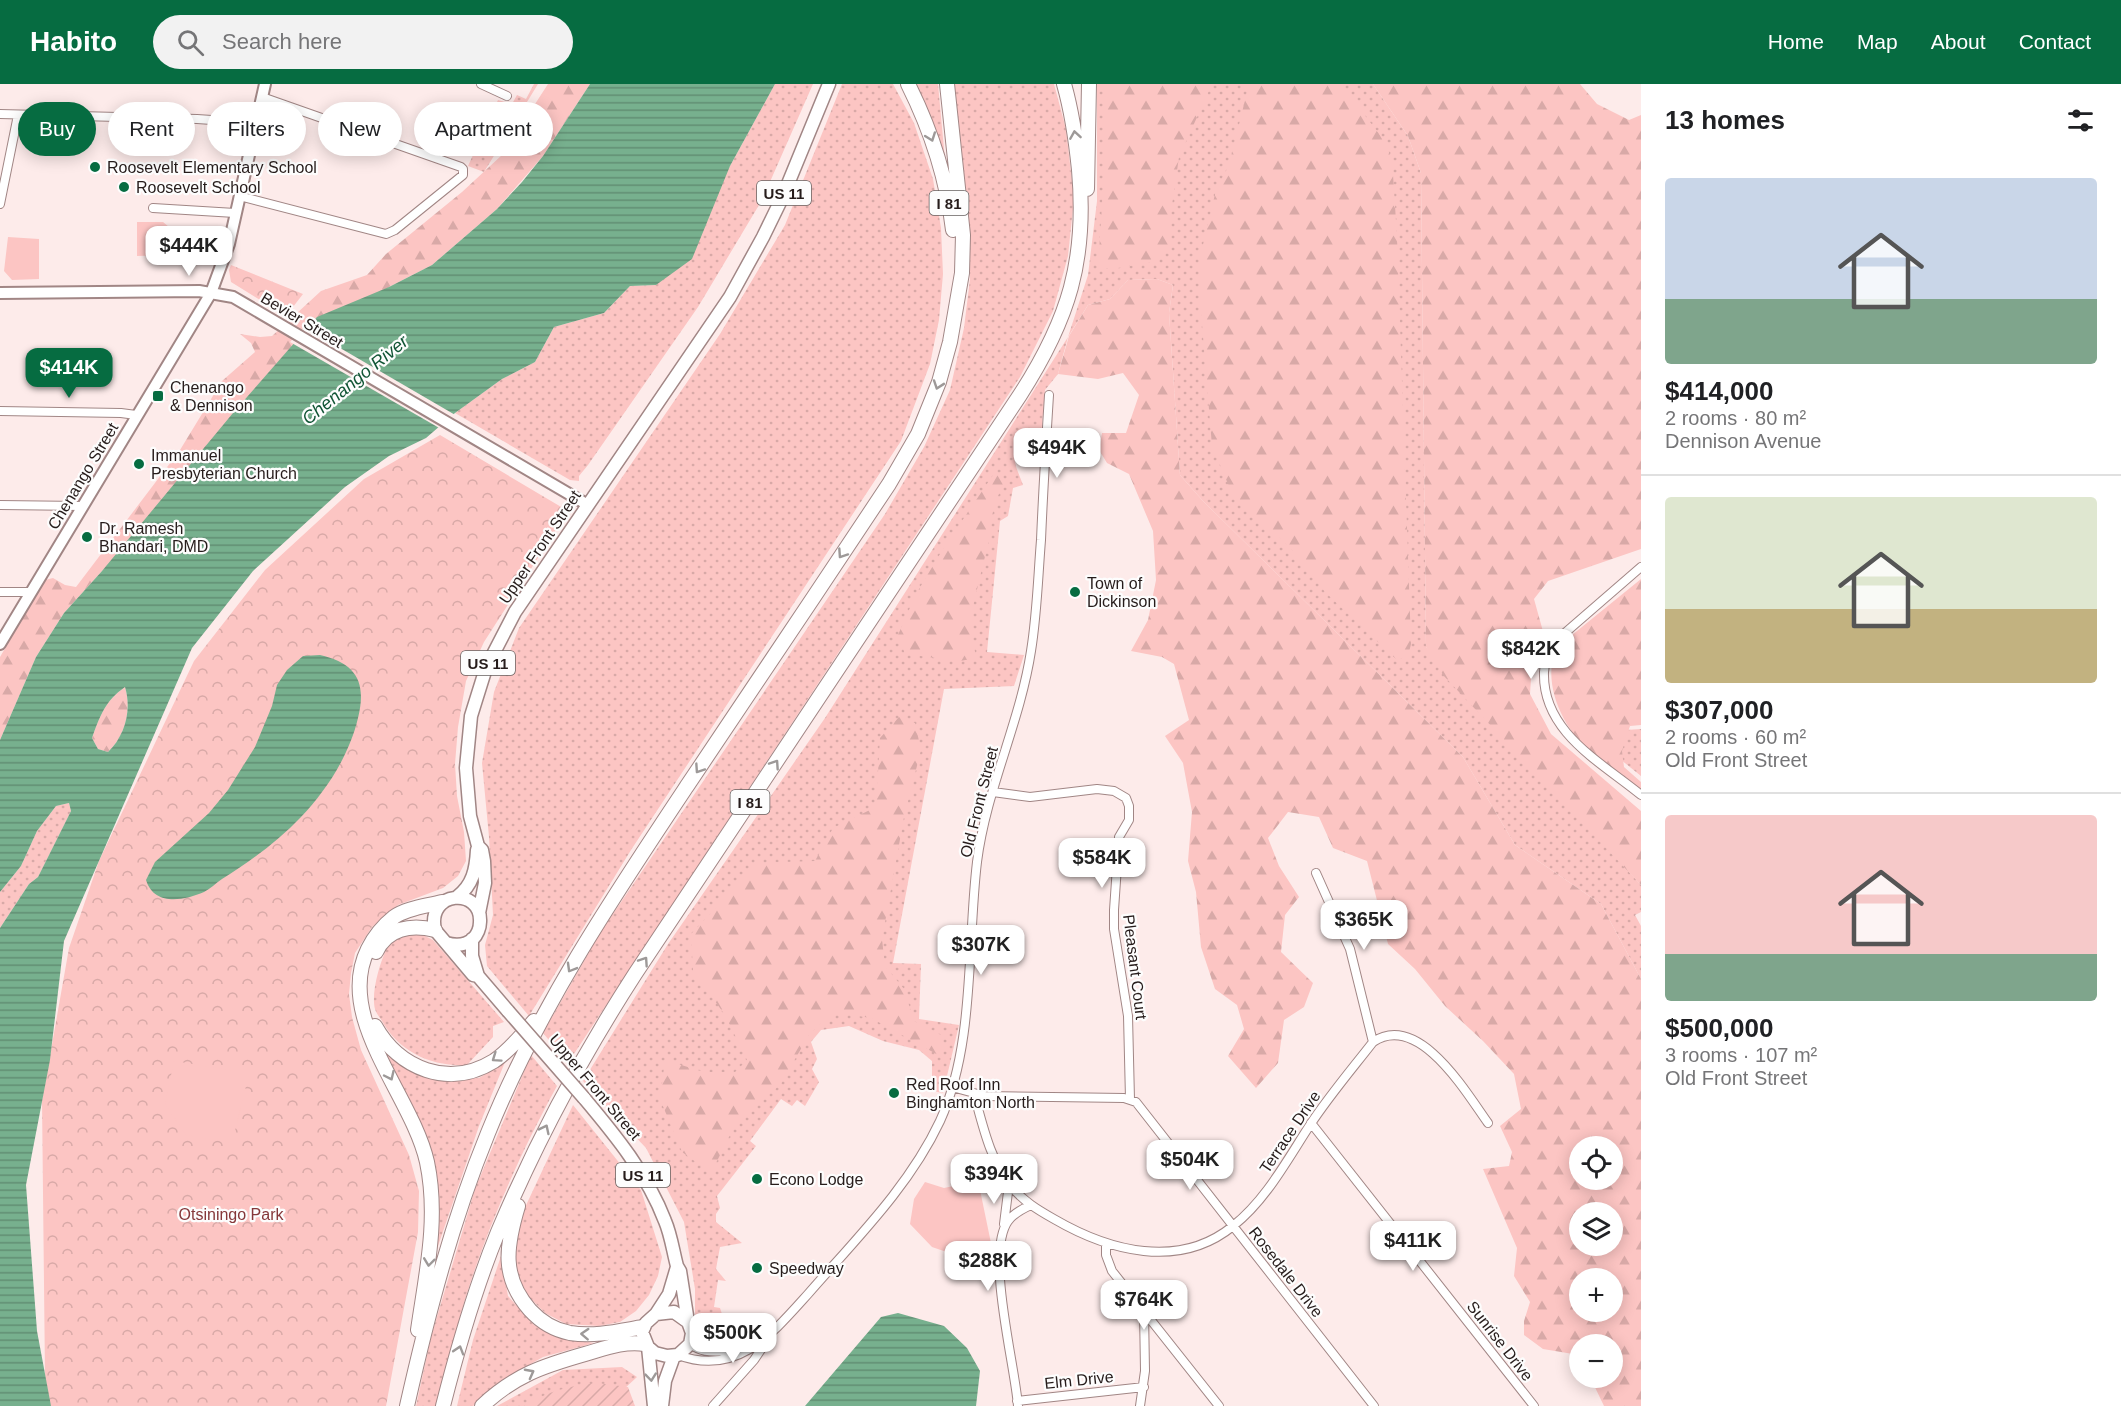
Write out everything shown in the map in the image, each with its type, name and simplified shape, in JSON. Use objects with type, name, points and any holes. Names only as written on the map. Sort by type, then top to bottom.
[{"type":"highway","name":"I 81","points":[[408,1401],[443,1262],[464,1194],[489,1131],[536,1030],[613,897],[889,484],[918,434],[929,409],[943,369],[952,328],[956,258],[949,202],[935,148],[908,84]]},
{"type":"highway","points":[[948,84],[963,249],[962,273],[952,328]]},
{"type":"highway","name":"I 81","points":[[443,1406],[477,1288],[498,1232],[531,1158],[569,1083],[624,990],[1028,382],[1054,336],[1071,289],[1079,255],[1082,214],[1076,140],[1064,84]]},
{"type":"highway","points":[[1082,214],[1089,180],[1089,84]]},
{"type":"highway","points":[[408,1401],[433,1226],[431,1185],[426,1159],[413,1125],[366,1025],[358,992],[365,955],[379,932],[400,914],[442,902]]},
{"type":"highway","points":[[435,930],[412,926],[398,930],[379,946],[371,962],[367,994],[370,1014],[389,1048],[408,1062],[420,1068],[443,1073],[471,1071],[481,1067],[502,1055],[551,1002]]},
{"type":"highway","points":[[531,1158],[509,1240],[509,1274],[514,1289],[538,1319],[569,1332],[600,1334],[643,1327]]},
{"type":"highway","points":[[482,1406],[497,1392],[546,1365],[618,1343],[646,1345]]},
{"type":"main road","name":"Chenango Street","points":[[261,102],[265,84]]},
{"type":"main road","name":"Upper Front Street","points":[[457,897],[466,889],[477,865],[478,846],[469,808],[466,768],[471,716],[481,681],[496,647],[515,612],[730,297],[783,196],[829,84]]},
{"type":"main road","name":"Chenango Street","points":[[0,644],[136,415],[204,307],[229,244],[248,156]]},
{"type":"main road","name":"Bevier Street","points":[[0,293],[199,291],[232,297],[588,505]]},
{"type":"main road","name":"Upper Front Street","points":[[478,846],[482,850],[485,873],[484,893],[479,914],[480,927],[472,939],[472,956],[478,976],[620,1140],[642,1174],[666,1223],[680,1271],[688,1322],[692,1333],[690,1344]]},
{"type":"main road","points":[[435,930],[435,913],[442,902],[457,897],[470,901],[479,914]]},
{"type":"main road","name":"Upper Front Street","points":[[435,930],[473,975],[478,976]]},
{"type":"main road","points":[[446,943],[460,945],[472,939]]},
{"type":"main road","points":[[654,1406],[643,1327],[648,1319],[656,1314],[669,1294],[677,1266]]},
{"type":"main road","points":[[656,1314],[674,1312],[688,1322]]},
{"type":"main road","points":[[662,1406],[665,1381],[676,1355],[690,1344]]},
{"type":"main road","points":[[646,1345],[659,1355],[676,1355]]},
{"type":"street","points":[[486,85],[507,96]]},
{"type":"street","points":[[239,196],[386,234],[396,230],[459,180],[463,174],[461,167],[262,97]]},
{"type":"street","points":[[0,114],[18,115],[0,204]]},
{"type":"street","points":[[96,117],[207,120]]},
{"type":"street","points":[[153,208],[235,213]]},
{"type":"street","name":"Old Front Street","points":[[713,1406],[905,1180],[935,1132],[952,1087],[962,1045],[977,861],[1031,652],[1037,600],[1049,395]]},
{"type":"street","points":[[0,411],[111,412],[136,415]]},
{"type":"street","points":[[0,505],[82,506]]},
{"type":"street","points":[[1641,567],[1551,645],[1545,663],[1544,680],[1552,710],[1571,739],[1641,795]]},
{"type":"street","points":[[0,592],[31,592]]},
{"type":"street","name":"Pleasant Court","points":[[993,792],[1030,797],[1097,789],[1114,791],[1126,798],[1130,806],[1129,820],[1119,837],[1114,910],[1117,950],[1128,1016],[1130,1099]]},
{"type":"street","points":[[1316,873],[1350,949],[1373,1042],[1387,1036],[1402,1036],[1430,1050],[1454,1074],[1488,1124]]},
{"type":"street","name":"Terrace Drive","points":[[974,1094],[988,1144],[1009,1184],[1031,1205],[1069,1228],[1106,1243],[1129,1250],[1174,1251],[1209,1241],[1234,1226],[1250,1211],[1311,1123],[1373,1042]]},
{"type":"street","points":[[952,1087],[974,1094],[1130,1099]]},
{"type":"street","name":"Rosedale Drive","points":[[1130,1099],[1136,1102],[1374,1406]]},
{"type":"street","name":"Sunrise Drive","points":[[1311,1123],[1534,1406]]},
{"type":"street","points":[[1009,1184],[999,1256],[1017,1403]]},
{"type":"street","points":[[1004,1228],[1009,1219],[1018,1211],[1031,1205]]},
{"type":"street","points":[[1106,1243],[1109,1265],[1219,1406]]},
{"type":"street","points":[[1140,1406],[1144,1387],[1144,1311]]},
{"type":"street","name":"Old Front Street","points":[[676,1355],[712,1362],[732,1358],[771,1335]]},
{"type":"street","points":[[690,1344],[709,1352],[739,1353]]},
{"type":"street","name":"Elm Drive","points":[[1017,1403],[1144,1387]]},
{"type":"green space","points":[[534,84],[538,84],[527,102],[513,102],[517,95],[526,99]]},
{"type":"green space","points":[[548,84],[590,84],[553,141],[553,102],[536,102]]},
{"type":"green space","points":[[775,84],[813,84],[762,200],[698,307],[579,476],[579,481],[570,480],[455,413],[502,379],[535,362],[554,327],[604,313],[630,286],[656,285],[730,166]]},
{"type":"green space","points":[[842,84],[893,84],[914,123],[933,179],[941,228],[943,274],[939,320],[930,364],[901,441],[631,850],[529,1016],[487,966],[485,945],[493,915],[482,763],[494,692],[519,628],[720,334],[785,225]]},
{"type":"green space","points":[[912,84],[938,84],[945,160]]},
{"type":"green space","points":[[953,84],[1054,84],[1066,129],[1074,199],[1068,256],[1053,311],[1020,377],[568,1063],[543,1033],[600,933],[885,514],[924,447],[950,390],[964,328],[970,279],[969,238]]},
{"type":"green space","points":[[1097,84],[1373,84],[1408,136],[1421,173],[1426,647],[1641,885],[1641,912],[1635,915],[1641,926],[1641,979],[1601,904],[1515,845],[1463,757],[1203,501],[1180,475],[1169,313],[1173,285],[1157,279],[1128,280],[1110,299],[1088,305],[1068,337],[1088,275],[1097,201]]},
{"type":"green space","points":[[1103,84],[1212,84],[1179,157],[1171,212],[1169,246],[1152,262],[1118,268],[1098,268],[1103,189]]},
{"type":"green space","points":[[1249,84],[1341,84],[1383,139],[1392,159],[1397,237],[1411,644],[1408,656],[1397,660],[1325,592],[1294,552],[1231,491],[1212,446],[1201,312],[1201,253],[1216,190],[1229,165]]},
{"type":"green space","points":[[1373,84],[1580,84],[1597,104],[1629,120],[1641,115],[1641,549],[1548,581],[1534,599],[1544,635],[1532,664],[1530,694],[1551,734],[1641,811],[1641,885],[1443,675],[1426,647],[1421,173],[1408,136]]},
{"type":"green space","points":[[473,156],[494,156],[484,172],[468,166]]},
{"type":"green space","points":[[501,156],[543,156],[497,209],[432,265],[389,287],[102,571],[64,613],[36,657],[0,740],[0,657],[45,580],[53,578],[65,585],[76,587],[180,450],[222,381],[255,352],[251,343],[240,334],[272,336],[321,291],[367,275],[386,254],[462,192]]},
{"type":"green space","points":[[137,222],[163,222],[169,227],[170,255],[137,256]]},
{"type":"green space","points":[[8,237],[39,239],[39,279],[12,280],[4,271]]},
{"type":"green space","points":[[231,265],[303,294],[286,316],[231,282],[229,270]]},
{"type":"green space","points":[[1157,279],[1173,285],[1169,313],[1180,475],[1203,501],[1463,757],[1515,845],[1601,904],[1641,979],[1641,1406],[1604,1406],[1595,1388],[1623,1388],[1623,1334],[1569,1334],[1569,1353],[1543,1349],[1524,1335],[1524,1321],[1530,1302],[1514,1276],[1517,1248],[1483,1169],[1509,1166],[1512,1152],[1500,1126],[1521,1109],[1514,1074],[1445,1006],[1415,969],[1388,944],[1367,861],[1333,848],[1319,817],[1288,812],[1268,838],[1279,866],[1299,897],[1285,915],[1281,952],[1313,983],[1304,1007],[1284,1020],[1278,1063],[1256,1088],[1228,1056],[1244,1029],[1237,1005],[1215,989],[1201,947],[1196,892],[1188,861],[1192,812],[1183,763],[1165,736],[1189,720],[1174,664],[1162,657],[1131,651],[1148,620],[1156,580],[1153,531],[1129,474],[1107,463],[1099,450],[1102,433],[1126,433],[1139,395],[1123,373],[1098,379],[1058,374],[1069,336],[1088,305],[1110,299],[1128,280]]},
{"type":"green space","points":[[1068,337],[1058,374],[1045,390],[1041,436],[1019,439],[1016,445],[1014,456],[1016,468],[1023,485],[1013,488],[1008,516],[1000,521],[987,652],[1024,655],[1014,686],[944,689],[893,963],[921,964],[919,1019],[959,1025],[943,1093],[932,1091],[932,1061],[919,1050],[883,1041],[849,1026],[821,1030],[811,1042],[817,1059],[812,1069],[819,1082],[805,1106],[797,1100],[792,1106],[781,1099],[750,1141],[756,1146],[717,1196],[720,1208],[716,1214],[716,1222],[742,1243],[720,1247],[716,1269],[726,1281],[718,1280],[714,1307],[720,1308],[722,1314],[718,1319],[736,1335],[741,1329],[751,1329],[760,1318],[756,1313],[767,1318],[773,1317],[775,1320],[773,1324],[748,1338],[726,1343],[708,1338],[700,1331],[695,1320],[695,1289],[684,1222],[646,1148],[583,1081],[668,944],[825,718]]},
{"type":"green space","name":"Otsiningo Park","points":[[440,435],[568,511],[484,642],[466,681],[458,727],[455,764],[466,861],[458,876],[443,888],[398,905],[372,927],[355,953],[349,994],[352,1017],[361,1050],[409,1155],[419,1191],[418,1232],[386,1406],[50,1406],[45,1375],[42,1101],[69,948],[99,861],[194,661],[265,570],[364,479]]},
{"type":"green space","points":[[993,475],[1001,475],[1004,484],[994,504],[989,540],[971,614],[976,658],[960,661],[905,654],[898,635],[916,594]]},
{"type":"green space","points":[[1641,579],[1641,725],[1630,726],[1622,751],[1624,767],[1641,782],[1641,791],[1582,745],[1558,706],[1551,677],[1556,648]]},
{"type":"green space","points":[[125,687],[128,705],[123,730],[108,752],[98,749],[92,738],[101,716],[108,703]]},
{"type":"green space","points":[[899,717],[915,723],[921,750],[904,817],[882,939],[885,966],[904,989],[914,1021],[943,1036],[940,1056],[871,1018],[833,1012],[809,1035],[780,1085],[737,1121],[711,1173],[682,1152],[660,1099],[665,1060],[704,1072],[735,1072],[747,1060],[725,1015],[693,971],[691,934],[758,863],[815,861],[833,828],[876,807],[880,738]]},
{"type":"green space","points":[[1641,729],[1641,776],[1615,755],[1626,730]]},
{"type":"green space","points":[[69,803],[71,811],[38,877],[29,884],[0,928],[0,892],[21,866],[37,831],[56,806]]},
{"type":"green space","points":[[417,932],[433,940],[504,1022],[493,1026],[493,1037],[467,1065],[429,1060],[407,1049],[389,1032],[376,1011],[374,996],[376,979],[387,948],[401,933]]},
{"type":"green space","points":[[384,1049],[411,1070],[442,1079],[479,1078],[505,1062],[479,1126],[437,1249],[438,1180],[427,1145]]},
{"type":"green space","points":[[531,1055],[557,1086],[515,1169],[490,1229],[460,1317],[438,1406],[416,1406],[431,1337],[475,1189]]},
{"type":"green space","points":[[174,1061],[236,1071],[246,1086],[232,1143],[186,1135],[165,1104]]},
{"type":"green space","points":[[573,1105],[641,1190],[662,1257],[658,1276],[649,1295],[636,1311],[620,1322],[599,1326],[566,1324],[545,1313],[528,1296],[518,1276],[514,1251],[521,1216]]},
{"type":"green space","points":[[925,1182],[944,1188],[972,1182],[979,1185],[992,1248],[964,1258],[932,1247],[910,1224],[914,1199]]},
{"type":"green space","points":[[501,1256],[508,1296],[534,1325],[558,1337],[594,1343],[543,1357],[502,1380],[473,1406],[457,1406],[473,1340]]},
{"type":"green space","points":[[622,1367],[637,1377],[623,1390],[548,1406],[497,1406],[563,1370]]},
{"type":"green space","points":[[597,1383],[628,1387],[635,1406],[524,1406],[559,1390]]},
{"type":"water","name":"Chenango River","points":[[590,84],[775,84],[730,166],[692,259],[656,285],[630,286],[604,313],[554,327],[535,362],[502,379],[455,413],[426,438],[389,456],[345,487],[253,571],[192,648],[64,941],[50,1060],[26,1185],[37,1331],[51,1406],[0,1406],[0,928],[29,884],[38,877],[71,811],[69,803],[56,806],[37,831],[21,866],[0,892],[0,740],[36,657],[64,613],[317,317],[389,287],[432,265],[497,209],[543,156],[553,156],[553,141]],"holes":[[[125,687],[128,705],[123,730],[114,746],[108,752],[98,749],[92,738],[98,723],[104,710]]]},
{"type":"water","points":[[320,655],[342,663],[350,669],[356,676],[361,694],[358,718],[352,738],[328,784],[307,811],[283,834],[254,858],[206,891],[179,899],[162,898],[155,894],[146,880],[155,862],[209,813],[228,790],[255,747],[272,706],[277,685],[287,670],[303,656]]},
{"type":"water","points":[[898,1313],[944,1326],[967,1348],[980,1371],[976,1406],[805,1406],[881,1317]]},
{"type":"pier","points":[[304,327],[457,416],[441,429],[290,342]]},
{"type":"place","name":"Roosevelt Elementary School","points":[[95,167]]},
{"type":"place","name":"Roosevelt School","points":[[124,187]]},
{"type":"place","name":"Chenango & Dennison","points":[[158,396]]},
{"type":"place","name":"Immanuel Presbyterian Church","points":[[139,464]]},
{"type":"place","name":"Dr. Ramesh Bhandari, DMD","points":[[87,537]]},
{"type":"place","name":"Town of Dickinson","points":[[1075,592]]},
{"type":"place","name":"Red Roof Inn Binghamton North","points":[[894,1093]]},
{"type":"place","name":"Econo Lodge","points":[[757,1179]]},
{"type":"place","name":"Speedway","points":[[757,1268]]}]
